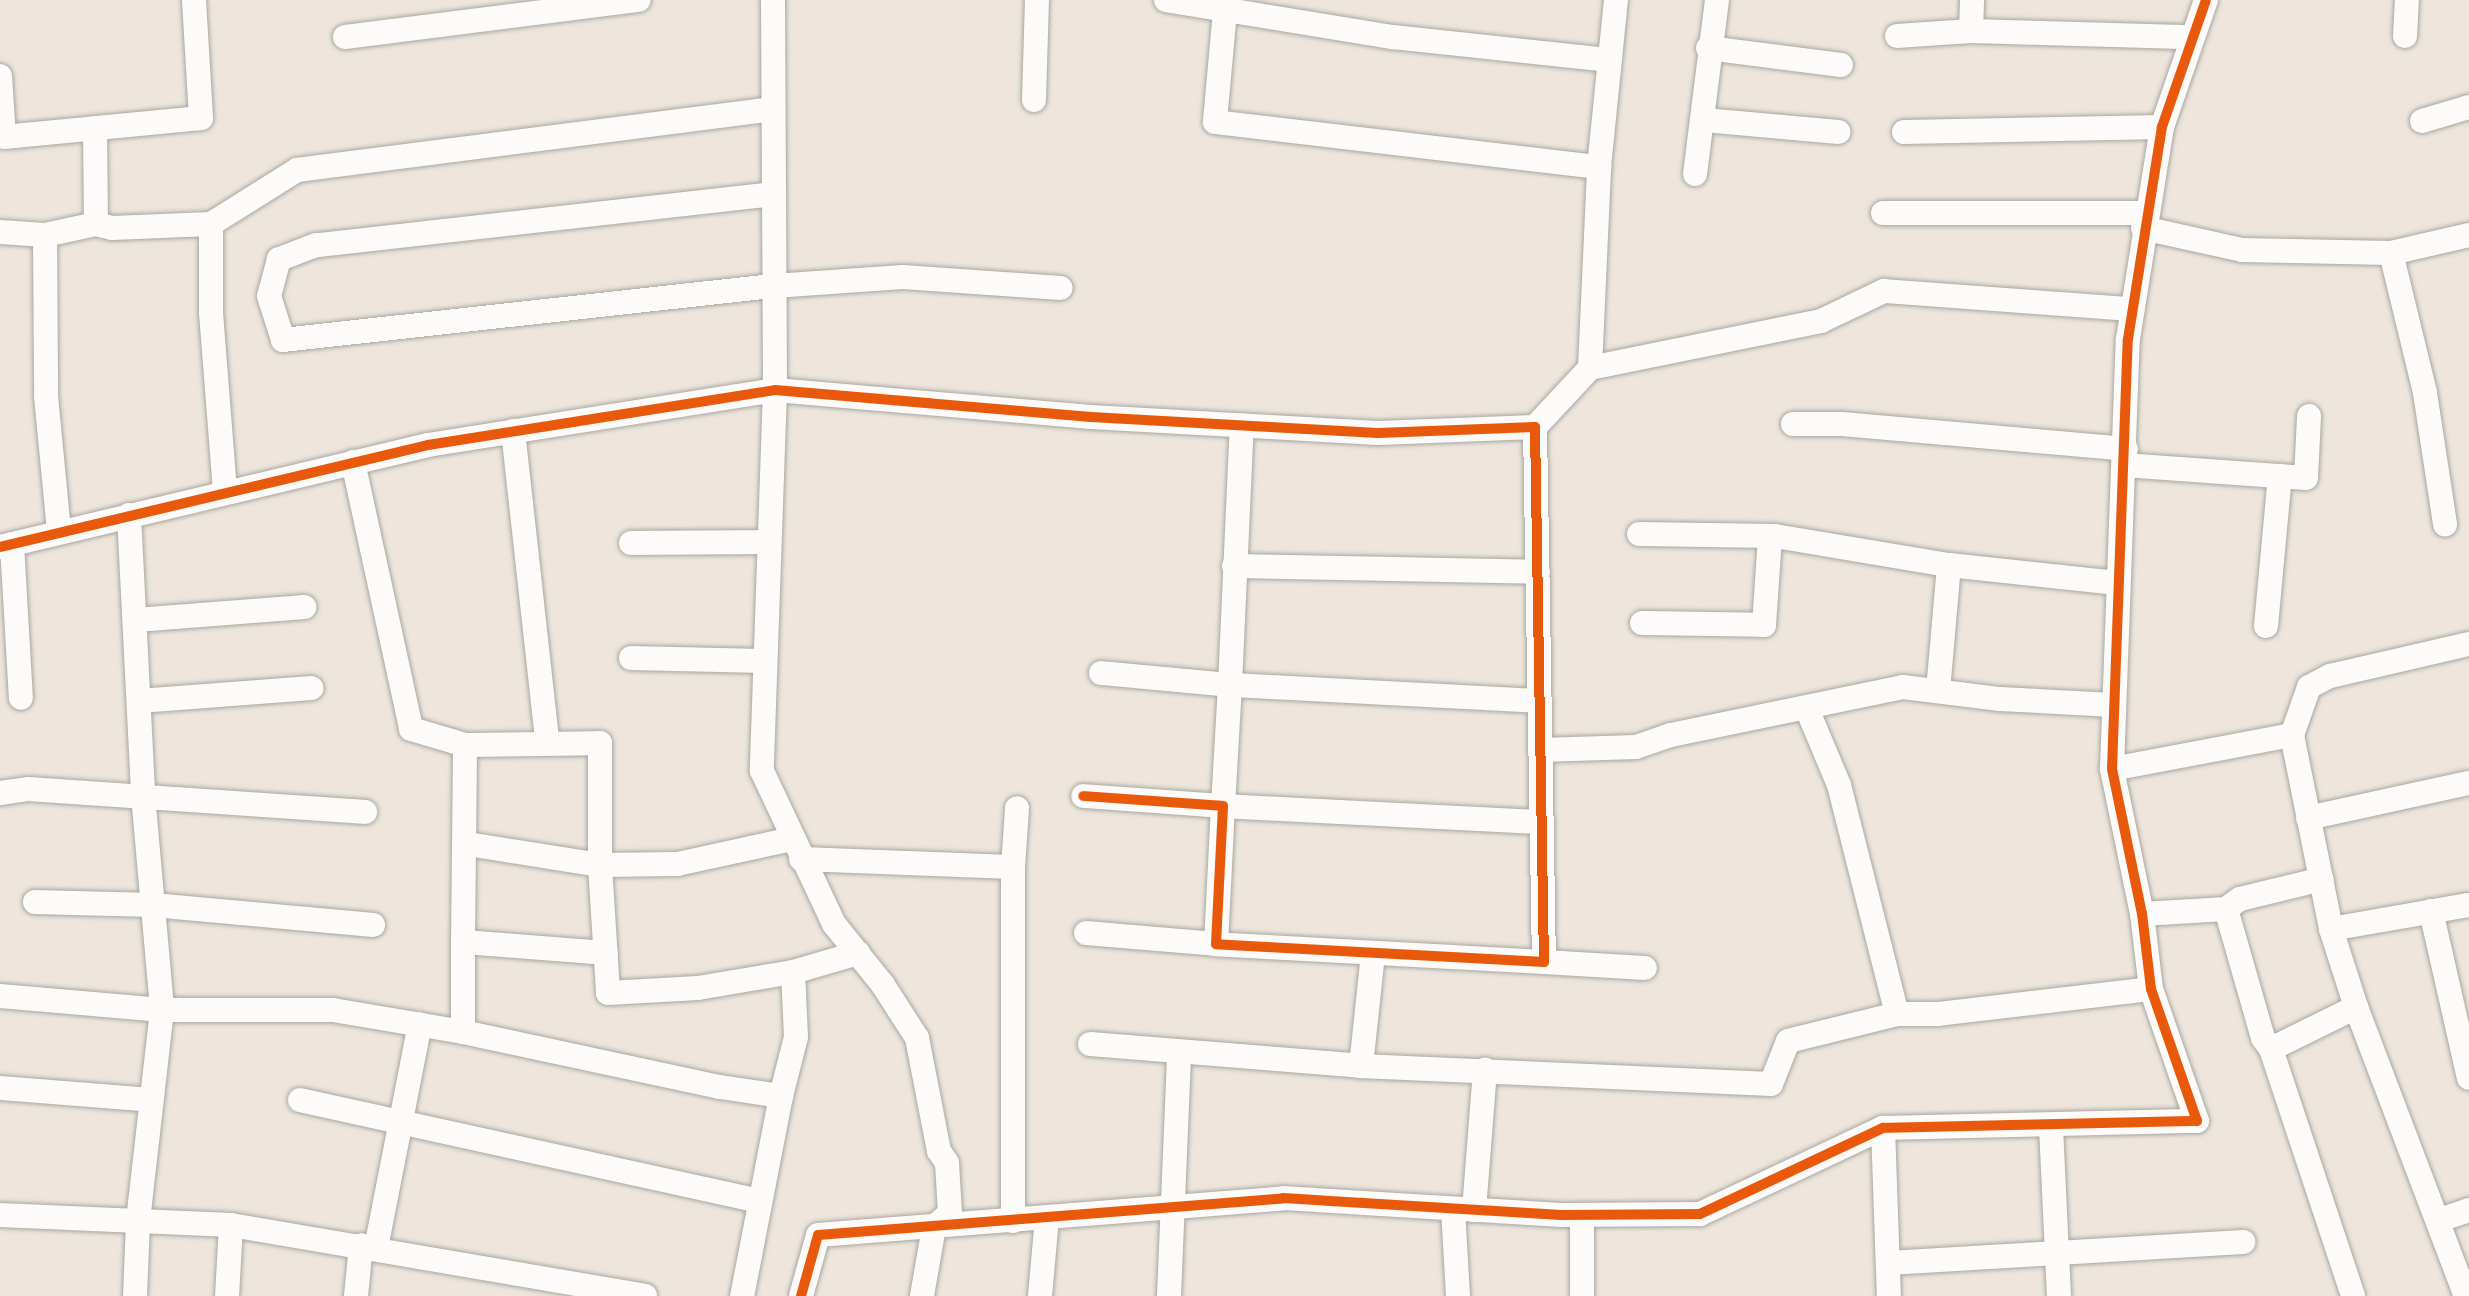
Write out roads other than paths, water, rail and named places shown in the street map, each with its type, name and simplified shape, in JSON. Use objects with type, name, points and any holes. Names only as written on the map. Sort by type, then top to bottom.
[{"type":"street","points":[[0,76],[2,137],[201,118],[194,0]]},
{"type":"street","points":[[345,37],[639,0]]},
{"type":"street","points":[[772,0],[775,390],[763,660],[762,771],[796,849],[834,924],[858,953],[917,1038],[928,1077],[939,1152],[947,1163],[950,1213],[934,1227],[922,1296]]},
{"type":"street","points":[[1034,100],[1037,0]]},
{"type":"street","points":[[1166,0],[1225,3],[1393,37],[1610,60]]},
{"type":"street","points":[[1590,368],[1599,167],[1616,0]]},
{"type":"street","points":[[1695,174],[1704,120],[1708,48],[1717,0]]},
{"type":"street","points":[[1971,31],[1972,0]]},
{"type":"street","points":[[801,1296],[818,1235],[1283,1198],[1582,1215],[1700,1214],[1883,1128],[2050,1127],[2197,1121],[2151,989],[2142,914],[2112,769],[2117,583],[2132,309],[2144,221],[2162,127],[2206,0]]},
{"type":"street","points":[[2405,36],[2407,0]]},
{"type":"street","points":[[1225,3],[1215,122],[1599,167]]},
{"type":"street","points":[[1897,36],[1971,31],[2192,37]]},
{"type":"street","points":[[1708,48],[1840,65]]},
{"type":"street","points":[[2422,121],[2469,107]]},
{"type":"street","points":[[0,232],[46,235],[96,224],[113,228],[211,224],[297,170],[773,108]]},
{"type":"street","points":[[1704,120],[1838,132]]},
{"type":"street","points":[[1904,132],[2162,127]]},
{"type":"street","points":[[95,128],[96,224]]},
{"type":"street","points":[[774,194],[316,245],[279,259],[270,296],[283,340],[774,286],[903,278],[1060,288]]},
{"type":"street","points":[[1883,214],[2144,221],[2242,250],[2391,253],[2469,235]]},
{"type":"street","points":[[211,224],[211,313],[225,492]]},
{"type":"street","points":[[46,235],[46,396],[59,532]]},
{"type":"street","points":[[2391,253],[2425,393],[2445,524]]},
{"type":"street","points":[[1544,962],[1535,427],[1590,368],[1821,321],[1884,291],[2132,309]]},
{"type":"street","points":[[20,698],[6,545],[353,462],[513,431],[775,390],[1091,417],[1378,433],[1535,427]]},
{"type":"street","points":[[1793,424],[1842,424],[2306,478],[2309,416]]},
{"type":"street","points":[[1216,944],[1242,425]]},
{"type":"street","points":[[513,431],[547,741]]},
{"type":"street","points":[[353,462],[411,729],[465,745],[547,741],[600,743],[600,865],[608,993],[698,988],[793,972],[858,953]]},
{"type":"street","points":[[2266,626],[2280,476]]},
{"type":"street","points":[[129,514],[143,795],[162,1010],[138,1222],[135,1296]]},
{"type":"street","points":[[1639,534],[1772,536],[1950,565],[2117,583]]},
{"type":"street","points":[[1642,623],[1764,625],[1772,536]]},
{"type":"street","points":[[631,542],[768,542]]},
{"type":"street","points":[[1938,691],[1950,565]]},
{"type":"street","points":[[1234,566],[1538,572]]},
{"type":"street","points":[[136,620],[305,607]]},
{"type":"street","points":[[2466,1296],[2440,1220],[2356,1007],[2331,929],[2292,735],[2309,687],[2330,676],[2469,645]]},
{"type":"street","points":[[631,658],[763,660]]},
{"type":"street","points":[[1101,673],[1230,685],[1540,701]]},
{"type":"street","points":[[1541,750],[1636,747],[1671,735],[1903,687],[2113,705]]},
{"type":"street","points":[[139,701],[312,688]]},
{"type":"street","points":[[1807,709],[1839,785],[1897,1014]]},
{"type":"street","points":[[2112,769],[2292,735]]},
{"type":"street","points":[[463,1032],[467,844],[465,745]]},
{"type":"street","points":[[2308,818],[2469,783]]},
{"type":"street","points":[[0,793],[29,789],[143,795],[365,813]]},
{"type":"street","points":[[1083,796],[1541,822]]},
{"type":"street","points":[[1013,1221],[1013,867],[1017,808]]},
{"type":"street","points":[[467,844],[600,865],[677,864],[796,849],[1013,867]]},
{"type":"street","points":[[2142,914],[2225,909],[2240,900],[2322,879]]},
{"type":"street","points":[[35,902],[153,905],[373,925]]},
{"type":"street","points":[[2331,929],[2469,905]]},
{"type":"street","points":[[2225,909],[2263,1038],[2271,1049],[2353,1296]]},
{"type":"street","points":[[2431,911],[2469,1078]]},
{"type":"street","points":[[1086,933],[1373,954],[1645,968]]},
{"type":"street","points":[[463,942],[606,953]]},
{"type":"street","points":[[1362,1066],[1373,954]]},
{"type":"street","points":[[742,1296],[781,1096],[796,1037],[793,972]]},
{"type":"street","points":[[1090,1044],[1362,1066],[1485,1069],[1770,1084],[1788,1041],[1897,1014],[1938,1014],[2151,989]]},
{"type":"street","points":[[0,996],[162,1010],[333,1010],[463,1032],[720,1087],[781,1096]]},
{"type":"street","points":[[2271,1049],[2356,1007]]},
{"type":"street","points":[[355,1296],[401,1119],[421,1024]]},
{"type":"street","points":[[1169,1296],[1179,1053]]},
{"type":"street","points":[[1458,1296],[1464,1209],[1485,1069]]},
{"type":"street","points":[[0,1088],[152,1100]]},
{"type":"street","points":[[300,1100],[401,1119],[760,1201]]},
{"type":"street","points":[[2050,1127],[2059,1296]]},
{"type":"street","points":[[1883,1128],[1889,1296]]},
{"type":"street","points":[[2440,1220],[2469,1210]]},
{"type":"street","points":[[0,1215],[231,1225],[368,1246],[645,1296]]},
{"type":"street","points":[[1582,1215],[1582,1296]]},
{"type":"street","points":[[1040,1296],[1047,1218]]},
{"type":"street","points":[[227,1296],[231,1225]]},
{"type":"street","points":[[1888,1262],[2056,1256],[2243,1242]]}]
